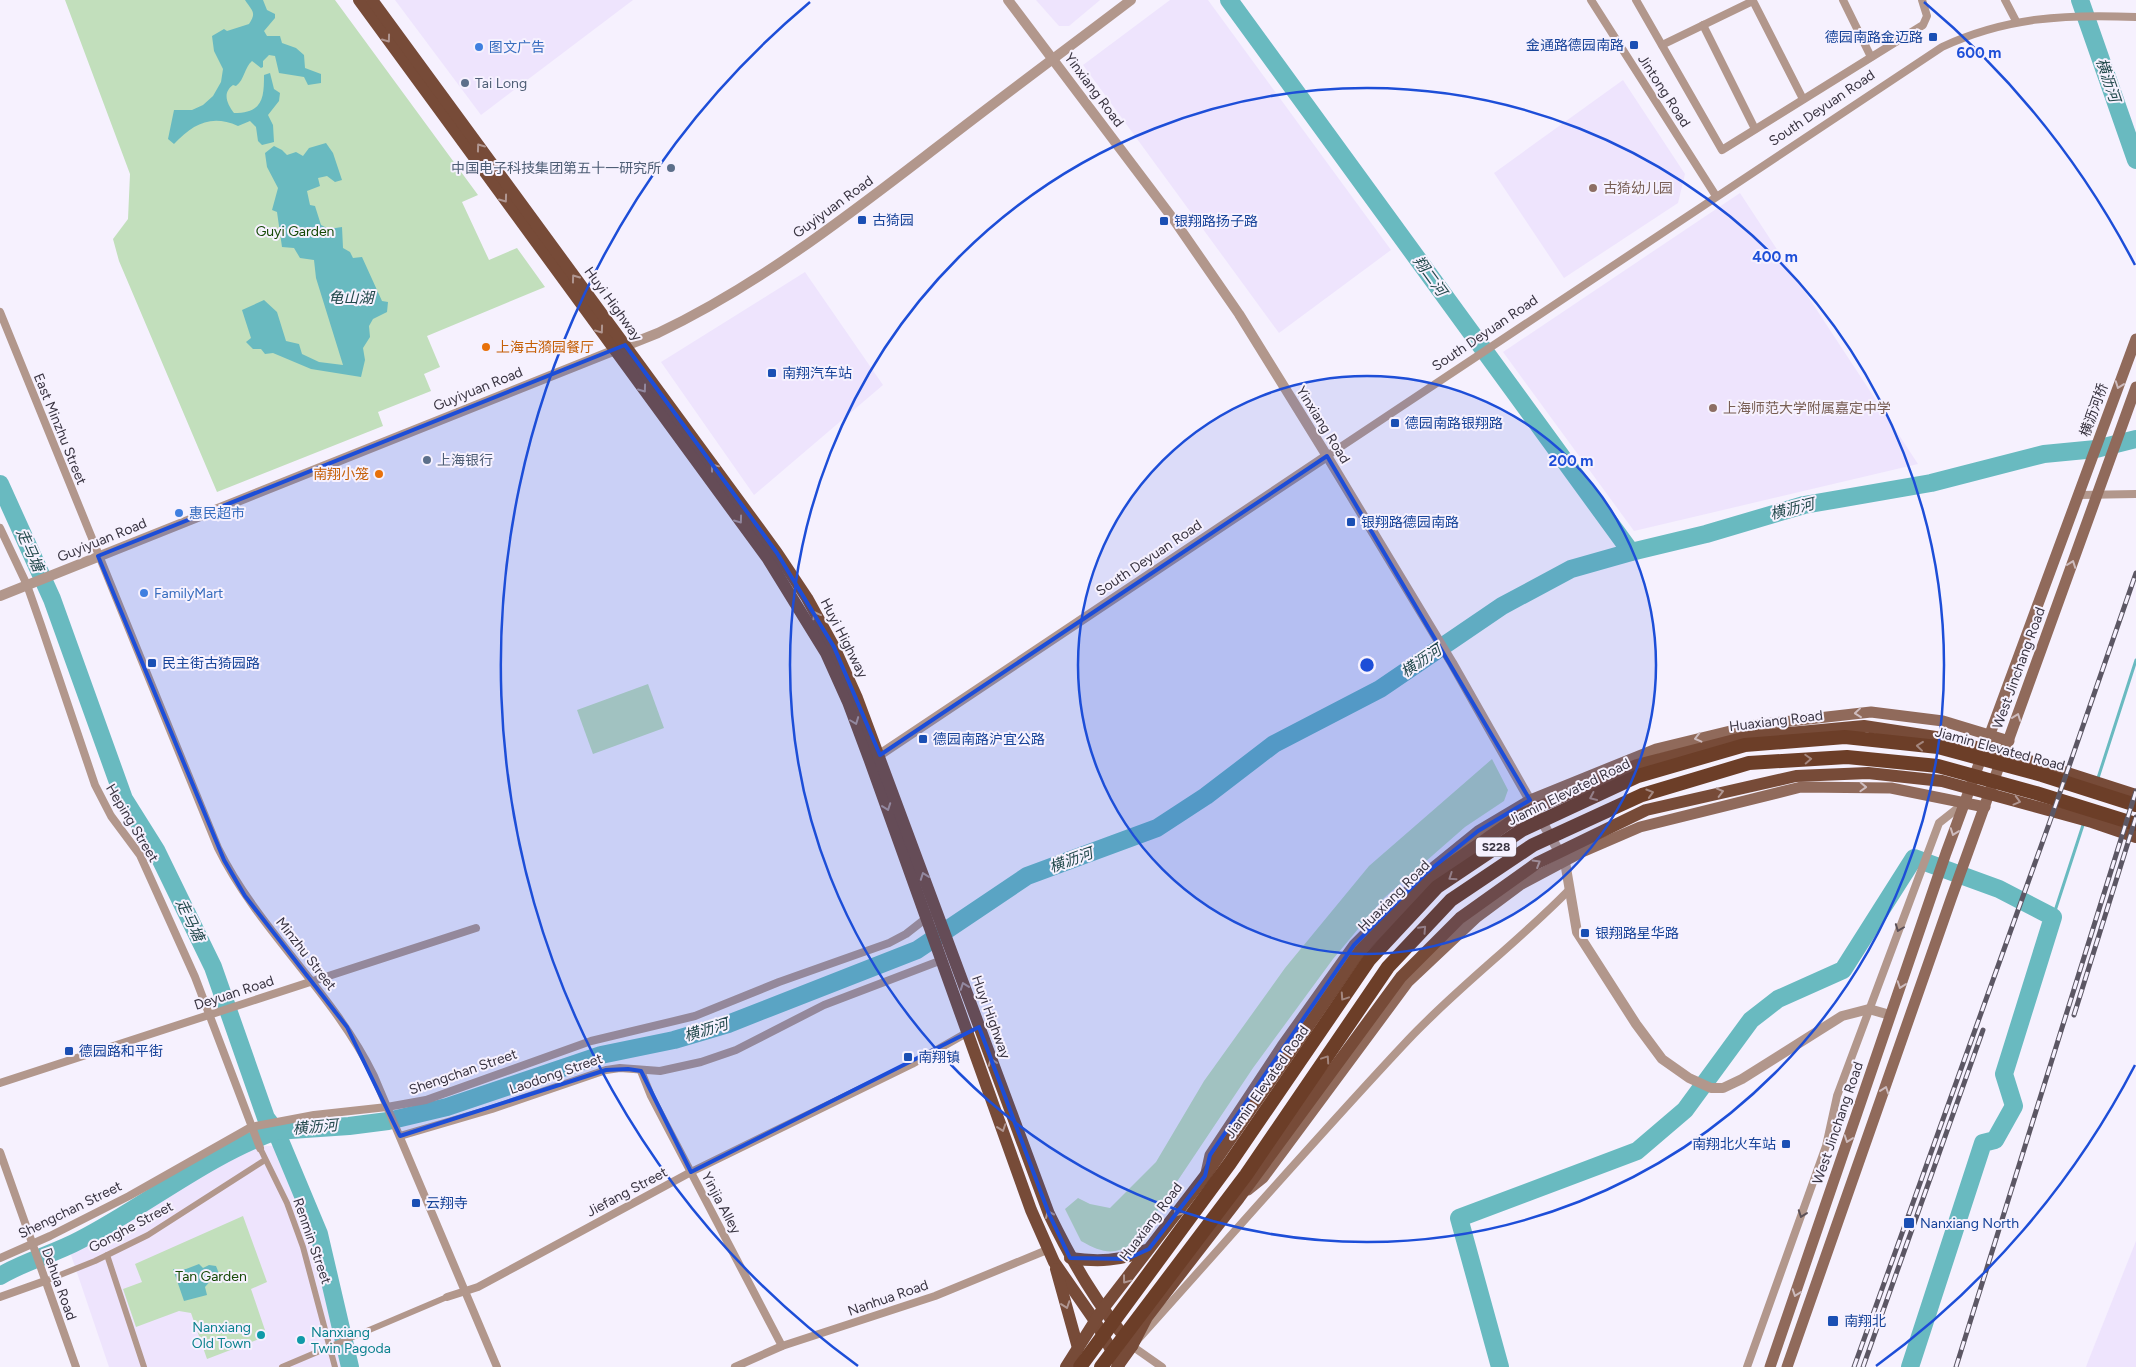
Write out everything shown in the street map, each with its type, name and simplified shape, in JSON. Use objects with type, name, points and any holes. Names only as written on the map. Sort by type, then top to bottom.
[{"type":"highway","name":"Jiamin Elevated Road","points":[[1080,1367],[1230,1163],[1369,960],[1437,887],[1522,830],[1638,776],[1727,750],[1745,745],[1845,737],[1938,747],[2042,775],[2136,804]]},
{"type":"highway","name":"S228","points":[[1101,1367],[1246,1175],[1388,967],[1451,900],[1533,845],[1642,795],[1749,763],[1847,757],[1938,766],[2036,793],[2136,824]]},
{"type":"main road","name":"Huyi Highway","points":[[359,0],[777,553],[807,598],[834,647],[934,919],[943,952],[973,1029],[1049,1214],[1099,1316]]},
{"type":"main road","name":"Huyi Highway","points":[[372,0],[620,347]]},
{"type":"main road","name":"横沥河桥","points":[[2080,493],[2136,339]]},
{"type":"main road","points":[[2099,490],[2136,387]]},
{"type":"main road","name":"West Jinchang Road","points":[[1787,1367],[1951,899],[2099,490]]},
{"type":"main road","name":"West Jinchang Road","points":[[1770,1367],[1933,889],[2080,493]]},
{"type":"main road","points":[[1205,1176],[1210,1155],[1282,1046],[1354,945],[1425,874],[1478,832],[1530,800],[1656,749],[1755,725],[1871,712],[1943,721],[1990,733],[2009,741]]},
{"type":"main road","name":"Huaxiang Road","points":[[1099,1316],[1205,1176],[1360,951],[1430,878],[1522,814],[1637,765],[1746,737],[1864,726],[1942,738],[2033,762],[2136,795]]},
{"type":"main road","points":[[1118,1365],[1132,1346],[1146,1317],[1239,1198],[1401,977],[1460,918],[1537,863],[1646,810],[1796,776],[1868,773],[1942,781],[2092,822],[2136,837]]},
{"type":"main road","points":[[1239,1198],[1263,1178],[1408,982],[1484,912],[1520,885],[1640,827],[1801,787],[1891,788],[1985,807]]},
{"type":"main road","name":"Huyi Highway","points":[[973,1029],[1031,1210],[1054,1262],[1099,1316],[1132,1346]]},
{"type":"main road","points":[[1070,1258],[1127,1259],[1149,1249]]},
{"type":"main road","points":[[1054,1262],[1078,1348]]},
{"type":"main road","points":[[1099,1316],[1118,1365]]},
{"type":"main road","points":[[1066,1367],[1099,1316]]},
{"type":"street","name":"Yinxiang Road","points":[[1008,0],[1174,220],[1239,314],[1327,456],[1452,663],[1565,862],[1568,891],[1578,932],[1636,1024],[1662,1059],[1689,1078],[1711,1088],[1723,1088],[1742,1079],[1842,1016],[1869,1009]]},
{"type":"street","name":"Guyiyuan Road","points":[[0,596],[659,332],[691,316],[767,273],[854,211],[1131,0]]},
{"type":"street","name":"Jintong Road","points":[[1590,0],[1716,196]]},
{"type":"street","points":[[1636,0],[1722,150],[1923,24],[1927,16],[1922,0]]},
{"type":"street","points":[[1843,0],[1871,56]]},
{"type":"street","points":[[2005,0],[2016,21]]},
{"type":"street","points":[[1662,45],[1703,25],[1741,3],[1753,1],[1803,99]]},
{"type":"street","name":"South Deyuan Road","points":[[875,758],[1926,56],[1969,34],[2016,21],[2062,17],[2136,17]]},
{"type":"street","points":[[1703,25],[1755,129]]},
{"type":"street","name":"East Minzhu Street","points":[[0,312],[98,556]]},
{"type":"street","points":[[2080,493],[2099,490],[2136,494]]},
{"type":"street","name":"Heping Street","points":[[0,528],[29,584],[95,785],[112,816],[140,855],[196,977],[251,1128]]},
{"type":"street","name":"Minzhu Street","points":[[98,556],[224,860],[245,896],[353,1037],[400,1136],[497,1367]]},
{"type":"street","points":[[1747,1367],[1826,1146],[1837,1096],[1930,846],[1939,823],[1965,802]]},
{"type":"street","points":[[1162,1367],[1132,1346],[1409,1039],[1536,923],[1568,891]]},
{"type":"street","name":"Shengchan Street","points":[[0,1258],[129,1196],[251,1128],[277,1121],[314,1115],[387,1107],[426,1100],[591,1041],[695,1016],[779,982],[889,943],[934,919]]},
{"type":"street","name":"Deyuan Road","points":[[0,1083],[476,928]]},
{"type":"street","name":"Laodong Street","points":[[400,1136],[492,1109],[606,1070],[620,1068],[641,1071],[671,1070],[718,1057],[754,1041],[808,1012],[943,952]]},
{"type":"street","points":[[1869,1009],[1890,1015]]},
{"type":"street","name":"Jiefang Street","points":[[282,1367],[447,1297],[478,1287],[691,1172],[912,1064],[973,1029]]},
{"type":"street","name":"Yinjia Alley","points":[[641,1071],[651,1096],[782,1346]]},
{"type":"street","name":"Renmin Street","points":[[251,1128],[287,1203],[303,1247],[335,1367]]},
{"type":"street","name":"Dehua Road","points":[[0,1152],[76,1367]]},
{"type":"street","name":"Gonghe Street","points":[[0,1297],[45,1281],[107,1254],[172,1221],[218,1188],[265,1160]]},
{"type":"street","name":"Nanhua Road","points":[[736,1367],[782,1346],[935,1296],[1048,1250]]},
{"type":"street","points":[[107,1254],[144,1367]]},
{"type":"highlighted area","points":[[625,345],[777,553],[834,647],[880,755],[1327,456],[1530,800],[1478,831],[1425,874],[1354,945],[1210,1155],[1205,1176],[1149,1249],[1127,1259],[1070,1258],[1049,1214],[979,1027],[691,1172],[641,1071],[628,1069],[606,1070],[400,1136],[347,1027],[245,896],[224,860],[98,556]]},
{"type":"shaded area","points":[[395,0],[633,0],[481,115]]},
{"type":"shaded area","points":[[1036,0],[1100,0],[1069,26],[1059,26]]},
{"type":"shaded area","points":[[1170,0],[1208,0],[1391,250],[1279,333],[1083,65]]},
{"type":"shaded area","name":"古猗幼儿园","points":[[1623,80],[1685,174],[1678,203],[1564,278],[1494,173]]},
{"type":"shaded area","name":"上海师范大学附属嘉定中学","points":[[1740,193],[1918,464],[1634,531],[1503,352]]},
{"type":"shaded area","name":"南翔汽车站","points":[[805,272],[883,385],[754,495],[661,362]]},
{"type":"shaded area","points":[[254,1146],[276,1146],[305,1181],[344,1367],[109,1367],[70,1252]]},
{"type":"shaded area","points":[[2136,1241],[2136,1367],[2086,1367],[2089,1359]]},
{"type":"green space","name":"Guyi Garden","points":[[65,0],[335,0],[478,195],[462,202],[489,260],[517,248],[545,287],[427,336],[440,367],[424,374],[431,391],[378,412],[383,426],[217,492],[119,261],[113,239],[128,219],[130,174]]},
{"type":"green space","points":[[648,684],[664,728],[593,754],[577,710]]},
{"type":"green space","points":[[1492,759],[1508,790],[1504,801],[1465,827],[1384,898],[1333,959],[1253,1068],[1138,1240],[1116,1251],[1103,1251],[1081,1241],[1065,1209],[1078,1198],[1090,1204],[1110,1208],[1156,1162],[1204,1081],[1285,968],[1369,866]]},
{"type":"green space","name":"Tan Garden","points":[[243,1216],[267,1282],[251,1289],[267,1336],[207,1359],[191,1313],[179,1311],[136,1327],[123,1289],[142,1282],[135,1264]]},
{"type":"water","points":[[245,0],[263,0],[267,10],[275,14],[275,18],[264,31],[267,36],[280,36],[282,43],[296,48],[304,55],[305,68],[321,74],[321,83],[308,85],[304,77],[279,73],[275,56],[269,55],[263,61],[263,67],[261,68],[252,61],[239,83],[236,86],[233,85],[228,91],[227,99],[234,113],[244,112],[256,107],[262,97],[264,75],[270,73],[274,89],[280,93],[279,101],[268,115],[273,125],[274,142],[262,145],[258,141],[256,127],[250,121],[238,126],[211,121],[195,126],[174,144],[168,139],[174,110],[192,110],[203,105],[213,96],[221,82],[223,69],[214,51],[212,36],[224,29],[227,31],[249,24],[253,14]]},
{"type":"water","name":"龟山湖","points":[[326,143],[333,153],[342,180],[335,182],[327,176],[318,178],[320,186],[307,191],[310,205],[315,206],[321,225],[329,229],[342,227],[343,248],[350,252],[353,258],[362,257],[382,301],[388,302],[387,312],[373,319],[369,326],[370,337],[363,348],[365,360],[361,377],[311,369],[273,353],[265,354],[261,349],[253,349],[246,342],[251,338],[242,310],[264,300],[277,312],[286,341],[299,344],[302,354],[319,362],[343,365],[316,278],[314,260],[300,258],[294,248],[282,247],[277,212],[272,210],[278,188],[267,167],[265,153],[274,146],[287,155],[296,152],[303,156],[309,148]]},
{"type":"water","points":[[199,1264],[203,1268],[209,1265],[216,1266],[220,1276],[212,1279],[205,1287],[207,1295],[184,1301],[173,1269],[186,1269]]},
{"type":"waterway","name":"翔二河","points":[[1229,0],[1631,552]]},
{"type":"waterway","name":"横沥河","points":[[2080,0],[2136,160]]},
{"type":"waterway","name":"横沥河","points":[[0,1276],[105,1227],[225,1154],[250,1141],[276,1131],[349,1126],[388,1121],[447,1107],[601,1055],[674,1040],[728,1024],[917,950],[1027,876],[1157,828],[1206,796],[1274,744],[1380,689],[1502,606],[1571,569],[1706,534],[1804,505],[1931,483],[2044,454],[2096,449],[2136,439]]},
{"type":"waterway","name":"走马塘","points":[[0,484],[52,599],[124,799],[156,850],[213,967],[266,1118],[276,1131],[319,1234],[350,1367]]},
{"type":"waterway","points":[[2098,778],[2136,660]]},
{"type":"waterway","points":[[2053,917],[2084,822]]},
{"type":"waterway","points":[[1500,1367],[1459,1218],[1637,1151],[1685,1110],[1751,1020],[1778,999],[1843,970],[1914,858],[1999,889],[2053,917],[2004,1074],[2014,1106],[1995,1140],[1983,1143],[1910,1367]]},
{"type":"railway","points":[[1854,1367],[2049,824],[2136,573]]},
{"type":"railway","points":[[1956,1367],[2136,791]]},
{"type":"railway","points":[[2074,1015],[2136,817]]},
{"type":"railway","points":[[1863,1367],[1983,1030]]},
{"type":"place","name":"德园南路金迈路","points":[[1933,37]]},
{"type":"place","name":"金通路德园南路","points":[[1634,45]]},
{"type":"place","name":"图文广告","points":[[479,47]]},
{"type":"place","name":"Tai Long","points":[[465,83]]},
{"type":"place","name":"中国电子科技集团第五十一研究所","points":[[671,168]]},
{"type":"place","name":"古猗幼儿园","points":[[1593,188]]},
{"type":"place","name":"古猗园","points":[[862,220]]},
{"type":"place","name":"银翔路扬子路","points":[[1164,221]]},
{"type":"place","name":"上海古漪园餐厅","points":[[486,347]]},
{"type":"place","name":"南翔汽车站","points":[[772,373]]},
{"type":"place","name":"上海师范大学附属嘉定中学","points":[[1713,408]]},
{"type":"place","name":"德园南路银翔路","points":[[1395,423]]},
{"type":"place","name":"上海银行","points":[[427,460]]},
{"type":"place","name":"南翔小笼","points":[[379,474]]},
{"type":"place","name":"惠民超市","points":[[179,513]]},
{"type":"place","name":"银翔路德园南路","points":[[1351,522]]},
{"type":"place","name":"FamilyMart","points":[[144,593]]},
{"type":"place","name":"民主街古猗园路","points":[[152,663]]},
{"type":"place","name":"德园南路沪宜公路","points":[[923,739]]},
{"type":"place","name":"银翔路星华路","points":[[1585,933]]},
{"type":"place","name":"德园路和平街","points":[[69,1051]]},
{"type":"place","name":"南翔镇","points":[[908,1057]]},
{"type":"place","name":"南翔北火车站","points":[[1786,1144]]},
{"type":"place","name":"云翔寺","points":[[416,1203]]},
{"type":"place","name":"Nanxiang North","points":[[1909,1223]]},
{"type":"place","name":"南翔北","points":[[1833,1321]]},
{"type":"place","name":"Nanxiang Old Town","points":[[261,1335]]},
{"type":"place","name":"Nanxiang Twin Pagoda","points":[[301,1340]]}]
